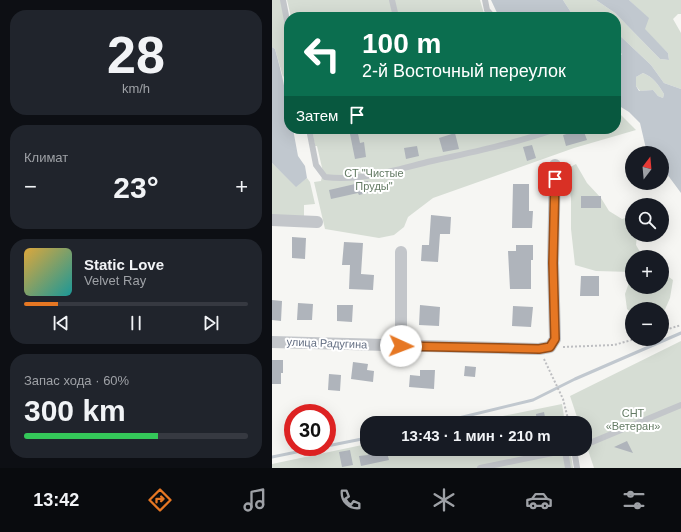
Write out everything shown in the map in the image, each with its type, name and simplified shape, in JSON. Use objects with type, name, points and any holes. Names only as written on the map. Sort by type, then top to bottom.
[{"type":"street","points":[[545,348],[555,339],[553,263],[555,165]]},
{"type":"street","points":[[272,220],[317,222]]},
{"type":"street","points":[[401,252],[401,346]]},
{"type":"street","name":"улица Радугина","points":[[272,342],[545,348]]},
{"type":"lane","points":[[283,0],[285,12]]},
{"type":"lane","points":[[392,0],[395,12]]},
{"type":"lane","points":[[484,0],[489,12]]},
{"type":"lane","points":[[310,134],[316,165],[324,177],[340,179],[355,178],[393,170],[481,150],[538,134]]},
{"type":"lane","points":[[592,442],[634,426],[681,405]]},
{"type":"lane","points":[[480,468],[540,456]]},
{"type":"lane","points":[[566,456],[568,468]]},
{"type":"lane","points":[[574,456],[577,468]]},
{"type":"path","points":[[669,329],[681,325]]},
{"type":"path","points":[[567,416],[563,399],[545,348],[614,345],[625,342]]},
{"type":"green space","points":[[272,0],[281,0],[284,16],[283,77],[275,49],[272,47]]},
{"type":"green space","points":[[287,0],[480,0],[484,12],[290,12]]},
{"type":"green space","points":[[563,0],[596,0],[614,12],[571,12]]},
{"type":"green space","points":[[629,0],[681,0],[681,14],[678,14],[673,19],[681,33],[681,89],[664,83],[651,65],[621,37],[621,19],[660,59],[669,60],[668,53],[644,29],[648,18]]},
{"type":"green space","points":[[643,73],[657,84],[664,94],[663,98],[658,96],[653,90],[640,91],[636,86],[636,77]]},
{"type":"green space","name":"СТ \"Чистые Пруды\"","points":[[621,115],[636,130],[574,148],[433,198],[408,217],[404,227],[394,235],[379,238],[325,229],[314,182],[321,181],[323,172],[317,146],[315,146],[313,134],[621,134]]},
{"type":"green space","points":[[272,163],[296,186],[307,178],[310,182],[315,204],[304,205],[304,219],[272,215]]},
{"type":"green space","points":[[576,164],[587,183],[601,198],[609,211],[622,219],[625,218],[625,242],[636,242],[636,245],[639,250],[625,250],[625,272],[596,271],[575,265],[571,229],[571,198],[566,169]]},
{"type":"green space","points":[[669,277],[673,280],[668,302],[626,302],[625,294],[669,294]]},
{"type":"green space","name":"СНТ «Ветеран»","points":[[681,341],[681,468],[594,468],[590,456],[592,456],[592,416],[577,416],[570,396]]},
{"type":"green space","points":[[562,404],[564,416],[503,416]]},
{"type":"green space","points":[[360,445],[360,456],[571,456],[573,468],[272,468],[272,464],[310,456],[336,456],[336,451]]},
{"type":"shaded area","points":[[491,0],[563,0],[571,12],[497,12]]},
{"type":"shaded area","points":[[596,0],[629,0],[649,18],[645,29],[668,53],[669,60],[660,59],[621,19],[621,12],[614,12]]},
{"type":"shaded area","points":[[621,37],[651,65],[664,83],[681,89],[681,193],[669,177],[669,146],[645,146],[640,123],[629,112],[621,107]],"holes":[[[643,73],[655,81],[664,94],[663,98],[658,96],[653,90],[639,91],[636,86],[636,77]]]},
{"type":"shaded area","points":[[272,47],[275,49],[284,84],[284,134],[294,134],[298,156],[305,166],[307,178],[296,187],[272,163]]},
{"type":"building","points":[[350,134],[358,134],[360,143],[364,142],[366,157],[355,159]]},
{"type":"building","points":[[455,134],[459,149],[443,152],[439,138]]},
{"type":"building","points":[[585,134],[587,140],[566,146],[563,135]]},
{"type":"building","points":[[532,145],[536,158],[527,161],[523,147]]},
{"type":"building","points":[[417,146],[419,156],[406,159],[404,148]]},
{"type":"building","points":[[368,181],[371,192],[359,195],[358,193],[331,199],[329,190]]},
{"type":"building","points":[[513,184],[529,184],[529,211],[533,211],[532,228],[512,228]]},
{"type":"building","points":[[581,196],[601,196],[601,208],[581,208]]},
{"type":"building","points":[[431,215],[451,217],[450,234],[440,234],[438,262],[421,261],[422,245],[429,245]]},
{"type":"building","points":[[292,237],[306,238],[305,259],[292,258]]},
{"type":"building","points":[[344,242],[363,243],[361,274],[374,275],[373,290],[349,289],[350,265],[342,265]]},
{"type":"building","points":[[516,245],[533,245],[533,260],[531,260],[531,289],[510,289],[508,251],[516,251]]},
{"type":"building","points":[[581,276],[599,276],[599,296],[580,296]]},
{"type":"building","points":[[272,300],[282,301],[281,321],[272,320]]},
{"type":"building","points":[[298,303],[313,304],[312,320],[297,320]]},
{"type":"building","points":[[337,305],[353,305],[352,322],[337,321]]},
{"type":"building","points":[[420,305],[440,307],[439,326],[419,325]]},
{"type":"building","points":[[513,306],[533,307],[531,327],[512,326]]},
{"type":"building","points":[[272,360],[283,360],[281,384],[272,384]]},
{"type":"building","points":[[353,362],[368,364],[367,370],[374,371],[373,382],[351,379]]},
{"type":"building","points":[[465,366],[476,367],[475,377],[464,376]]},
{"type":"building","points":[[420,370],[435,370],[434,389],[409,387],[410,375],[420,376]]},
{"type":"building","points":[[329,374],[341,375],[340,391],[328,390]]},
{"type":"building","points":[[544,412],[545,416],[536,416],[536,414]]},
{"type":"building","points":[[627,441],[633,453],[614,447]]},
{"type":"building","points":[[350,450],[353,465],[342,467],[339,452]]},
{"type":"building","points":[[359,456],[388,456],[389,460],[361,466]]},
{"type":"waterway","points":[[467,416],[533,400],[575,379],[681,333]]},
{"type":"waterway","points":[[336,444],[360,439]]},
{"type":"waterway","points":[[272,457],[284,455]]},
{"type":"route","points":[[401,346],[539,349],[550,347],[555,339],[553,263],[555,179]]}]
